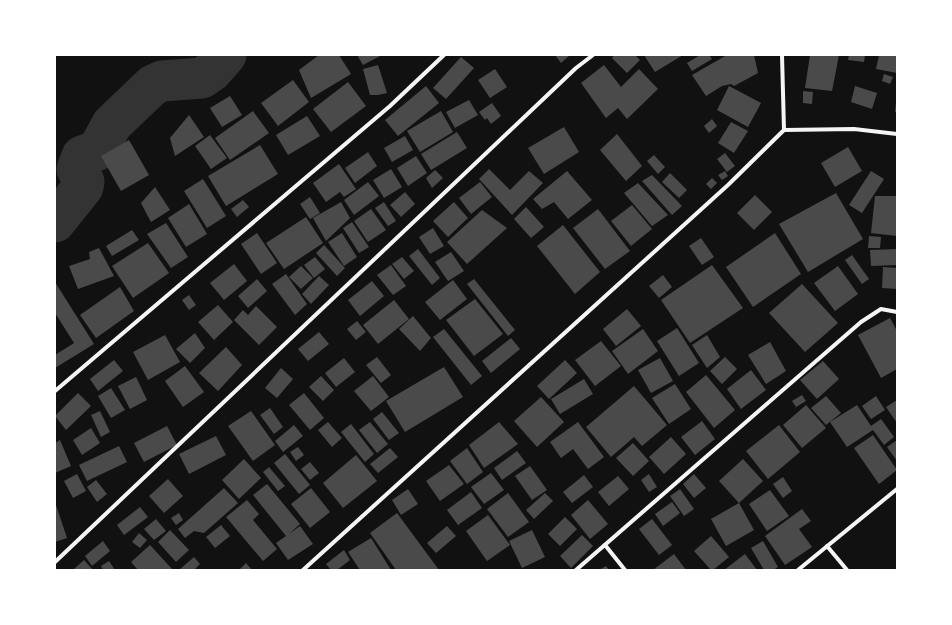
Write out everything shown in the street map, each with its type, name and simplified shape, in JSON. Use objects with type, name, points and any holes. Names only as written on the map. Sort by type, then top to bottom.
[{"type":"street","points":[[55,391],[390,106],[444,55]]},
{"type":"street","points":[[55,562],[576,68],[593,55]]},
{"type":"street","points":[[782,55],[784,130]]},
{"type":"street","points":[[303,570],[722,191],[784,130],[854,130],[897,134]]},
{"type":"street","points":[[576,570],[861,322],[881,309],[897,312]]},
{"type":"street","points":[[798,570],[897,489]]},
{"type":"street","points":[[605,545],[625,570]]},
{"type":"street","points":[[827,546],[847,570]]},
{"type":"building","points":[[319,55],[339,55],[351,74],[311,98],[299,70]]},
{"type":"building","points":[[357,55],[382,55],[363,65]]},
{"type":"building","points":[[555,55],[570,55],[561,63]]},
{"type":"building","points":[[614,55],[635,55],[640,60],[627,73],[612,58]]},
{"type":"building","points":[[644,55],[683,55],[655,72]]},
{"type":"building","points":[[700,55],[709,55],[712,59],[692,71],[687,63]]},
{"type":"building","points":[[727,55],[754,55],[758,73],[734,86],[731,84],[722,86],[706,96],[692,75]]},
{"type":"building","points":[[810,55],[839,55],[832,91],[805,88]]},
{"type":"building","points":[[849,55],[865,55],[864,62],[848,60]]},
{"type":"building","points":[[879,55],[897,55],[897,73],[876,69]]},
{"type":"building","points":[[461,57],[474,68],[446,99],[433,88]]},
{"type":"building","points":[[378,65],[387,93],[370,95],[363,69]]},
{"type":"building","points":[[604,65],[621,87],[639,69],[658,89],[627,119],[618,108],[606,118],[581,83]]},
{"type":"building","points":[[495,69],[507,87],[490,98],[478,80]]},
{"type":"building","points":[[884,74],[893,77],[890,84],[882,81]]},
{"type":"building","points":[[293,80],[309,102],[278,126],[261,103]]},
{"type":"building","points":[[348,82],[366,106],[331,132],[313,109]]},
{"type":"building","points":[[426,86],[439,103],[398,136],[385,120]]},
{"type":"building","points":[[729,86],[761,103],[748,127],[717,110]]},
{"type":"building","points":[[855,86],[877,93],[872,109],[851,102]]},
{"type":"building","points":[[803,91],[813,92],[812,104],[803,103]]},
{"type":"building","points":[[230,96],[242,115],[222,127],[210,108]]},
{"type":"building","points":[[469,100],[478,115],[455,128],[446,112]]},
{"type":"building","points":[[896,102],[897,112],[895,112]]},
{"type":"building","points":[[492,103],[501,116],[491,124],[487,118],[485,120],[479,112]]},
{"type":"building","points":[[253,111],[269,133],[230,160],[215,138]]},
{"type":"building","points":[[441,111],[453,132],[420,152],[407,131]]},
{"type":"building","points":[[189,115],[204,137],[175,156],[170,138]]},
{"type":"building","points":[[307,116],[320,136],[288,155],[276,135]]},
{"type":"building","points":[[712,119],[717,126],[709,133],[704,126]]},
{"type":"building","points":[[731,122],[748,131],[734,153],[718,143]]},
{"type":"building","points":[[564,127],[579,152],[544,174],[528,148]]},
{"type":"building","points":[[457,132],[467,148],[431,170],[421,154]]},
{"type":"building","points":[[617,134],[642,166],[626,181],[600,150]]},
{"type":"building","points":[[210,135],[227,158],[211,169],[195,146]]},
{"type":"building","points":[[405,136],[413,150],[392,162],[384,148]]},
{"type":"building","points":[[129,140],[149,175],[121,191],[101,156]]},
{"type":"building","points":[[260,145],[278,174],[226,206],[208,176]]},
{"type":"building","points":[[848,147],[862,171],[835,187],[821,163]]},
{"type":"building","points":[[368,152],[377,166],[355,183],[345,168]]},
{"type":"building","points":[[725,153],[735,166],[727,172],[717,159]]},
{"type":"building","points":[[654,155],[665,167],[658,174],[647,161]]},
{"type":"building","points":[[416,156],[427,173],[408,186],[397,168]]},
{"type":"building","points":[[339,164],[356,189],[344,197],[340,192],[326,202],[313,183]]},
{"type":"building","points":[[391,169],[402,187],[384,198],[373,180]]},
{"type":"building","points":[[489,169],[510,190],[529,171],[543,183],[512,215],[479,179]]},
{"type":"building","points":[[435,170],[443,178],[432,188],[426,178]]},
{"type":"building","points":[[567,171],[592,200],[568,219],[554,202],[542,209],[533,199]]},
{"type":"building","points":[[725,171],[728,176],[722,180],[718,175]]},
{"type":"building","points":[[871,171],[884,179],[862,213],[849,205]]},
{"type":"building","points":[[670,173],[687,190],[679,198],[662,182]]},
{"type":"building","points":[[652,175],[682,206],[672,215],[642,181]]},
{"type":"building","points":[[712,178],[717,183],[711,189],[706,184]]},
{"type":"building","points":[[203,179],[226,216],[207,228],[184,191]]},
{"type":"building","points":[[368,182],[379,196],[354,215],[344,200]]},
{"type":"building","points":[[480,182],[492,197],[471,214],[459,198]]},
{"type":"building","points":[[638,183],[668,215],[652,226],[624,193]]},
{"type":"building","points":[[155,187],[170,210],[151,222],[141,203]]},
{"type":"building","points":[[405,192],[415,204],[401,217],[390,205]]},
{"type":"building","points":[[836,193],[863,239],[808,272],[779,224]]},
{"type":"building","points":[[755,195],[772,212],[754,230],[737,213]]},
{"type":"building","points":[[875,196],[897,196],[897,236],[871,233]]},
{"type":"building","points":[[310,197],[320,213],[310,219],[300,204]]},
{"type":"building","points":[[243,200],[249,207],[237,217],[231,209]]},
{"type":"building","points":[[341,202],[350,218],[326,241],[313,218]]},
{"type":"building","points":[[384,202],[396,221],[388,226],[375,208]]},
{"type":"building","points":[[454,202],[468,218],[448,237],[433,221]]},
{"type":"building","points":[[189,204],[207,234],[186,247],[168,218]]},
{"type":"building","points":[[632,205],[652,229],[631,246],[611,221]]},
{"type":"building","points":[[526,207],[544,227],[531,238],[514,219]]},
{"type":"building","points":[[371,209],[386,230],[368,242],[354,221]]},
{"type":"building","points":[[598,209],[630,251],[605,269],[573,228]]},
{"type":"building","points":[[482,210],[507,228],[467,264],[447,242]]},
{"type":"building","points":[[306,217],[323,243],[284,269],[266,243]]},
{"type":"building","points":[[352,222],[369,247],[359,253],[343,228]]},
{"type":"building","points":[[166,223],[188,257],[171,268],[147,234]]},
{"type":"building","points":[[563,225],[600,272],[575,294],[537,246]]},
{"type":"building","points":[[433,228],[444,246],[430,254],[419,237]]},
{"type":"building","points":[[132,230],[139,240],[112,256],[106,246]]},
{"type":"building","points":[[257,233],[277,263],[261,274],[241,244]]},
{"type":"building","points":[[342,233],[357,257],[344,266],[328,242]]},
{"type":"building","points":[[775,233],[801,274],[753,307],[726,267]]},
{"type":"building","points":[[869,236],[881,237],[880,248],[868,248]]},
{"type":"building","points":[[701,238],[714,257],[702,265],[689,246]]},
{"type":"building","points":[[148,243],[169,273],[133,298],[112,266]]},
{"type":"building","points":[[324,245],[345,268],[337,276],[316,253]]},
{"type":"building","points":[[99,248],[114,276],[78,289],[69,266],[90,259],[89,252]]},
{"type":"building","points":[[418,249],[440,278],[432,285],[409,256]]},
{"type":"building","points":[[897,249],[897,265],[871,266],[870,250]]},
{"type":"building","points":[[451,252],[464,271],[448,281],[435,262]]},
{"type":"building","points":[[852,255],[869,279],[862,284],[845,260]]},
{"type":"building","points":[[315,257],[325,269],[314,278],[304,265]]},
{"type":"building","points":[[402,257],[414,271],[404,279],[392,264]]},
{"type":"building","points":[[234,264],[247,281],[224,300],[210,283]]},
{"type":"building","points":[[391,265],[406,286],[393,295],[377,275]]},
{"type":"building","points":[[712,265],[743,308],[690,343],[661,300]]},
{"type":"building","points":[[301,266],[313,278],[301,289],[289,277]]},
{"type":"building","points":[[838,266],[858,294],[835,311],[814,283]]},
{"type":"building","points":[[883,267],[897,268],[897,289],[882,288]]},
{"type":"building","points":[[286,274],[307,304],[295,315],[272,284]]},
{"type":"building","points":[[663,275],[672,287],[659,298],[649,286]]},
{"type":"building","points":[[319,276],[329,285],[311,304],[302,294]]},
{"type":"building","points":[[257,279],[267,291],[248,308],[238,296]]},
{"type":"building","points":[[474,279],[515,330],[508,336],[467,284]]},
{"type":"building","points":[[453,280],[467,299],[440,320],[425,302]]},
{"type":"building","points":[[372,281],[384,296],[360,316],[348,300]]},
{"type":"building","points":[[55,282],[94,344],[55,368],[55,355],[74,343],[55,313]]},
{"type":"building","points":[[802,284],[838,323],[805,352],[769,313]]},
{"type":"building","points":[[120,287],[134,311],[96,338],[80,315]]},
{"type":"building","points":[[189,295],[196,305],[189,310],[182,300]]},
{"type":"building","points":[[475,299],[503,334],[474,356],[446,320]]},
{"type":"building","points":[[394,300],[409,319],[378,344],[363,325]]},
{"type":"building","points":[[218,305],[233,322],[214,340],[198,322]]},
{"type":"building","points":[[256,306],[277,327],[259,345],[234,320],[243,310],[248,315]]},
{"type":"building","points":[[627,309],[641,326],[616,346],[603,329]]},
{"type":"building","points":[[413,316],[431,338],[420,351],[399,329]]},
{"type":"building","points":[[890,318],[897,331],[897,369],[881,378],[858,335]]},
{"type":"building","points":[[357,321],[366,332],[356,340],[347,329]]},
{"type":"building","points":[[677,328],[699,363],[679,376],[657,341]]},
{"type":"building","points":[[444,329],[482,376],[471,385],[433,337]]},
{"type":"building","points":[[643,329],[658,351],[628,374],[612,351]]},
{"type":"building","points":[[319,332],[329,344],[308,361],[298,349]]},
{"type":"building","points":[[195,333],[205,348],[190,363],[176,349]]},
{"type":"building","points":[[165,335],[180,362],[148,380],[133,352]]},
{"type":"building","points":[[707,335],[720,357],[707,368],[692,345]]},
{"type":"building","points":[[511,338],[520,349],[491,373],[482,361]]},
{"type":"building","points":[[601,341],[621,366],[595,386],[575,360]]},
{"type":"building","points":[[770,342],[786,371],[766,384],[748,355]]},
{"type":"building","points":[[226,347],[242,365],[218,391],[199,373]]},
{"type":"building","points":[[377,357],[391,375],[381,383],[366,365]]},
{"type":"building","points":[[725,357],[737,369],[722,384],[710,371]]},
{"type":"building","points":[[344,358],[355,372],[336,387],[325,373]]},
{"type":"building","points":[[660,358],[673,381],[651,393],[638,370]]},
{"type":"building","points":[[114,360],[123,371],[98,391],[90,379]]},
{"type":"building","points":[[565,360],[577,373],[549,399],[537,386]]},
{"type":"building","points":[[823,361],[839,379],[817,399],[800,380]]},
{"type":"building","points":[[185,366],[204,392],[183,407],[165,381]]},
{"type":"building","points":[[444,367],[463,397],[405,432],[386,401]]},
{"type":"building","points":[[281,368],[293,379],[277,398],[265,388]]},
{"type":"building","points":[[751,370],[766,390],[741,409],[727,389]]},
{"type":"building","points":[[706,375],[735,410],[714,428],[686,392]]},
{"type":"building","points":[[321,376],[334,390],[323,401],[309,387]]},
{"type":"building","points":[[373,376],[389,397],[371,411],[354,391]]},
{"type":"building","points":[[136,377],[147,400],[130,409],[118,386]]},
{"type":"building","points":[[584,379],[593,394],[560,414],[551,399]]},
{"type":"building","points":[[675,384],[691,409],[669,424],[652,398]]},
{"type":"building","points":[[634,386],[667,425],[642,446],[634,437],[611,457],[586,427]]},
{"type":"building","points":[[111,388],[125,410],[111,418],[98,396]]},
{"type":"building","points":[[78,393],[91,406],[66,430],[55,416]]},
{"type":"building","points":[[304,393],[324,418],[310,430],[289,405]]},
{"type":"building","points":[[802,395],[806,401],[796,407],[792,401]]},
{"type":"building","points":[[826,396],[841,413],[826,425],[811,408]]},
{"type":"building","points":[[876,396],[885,410],[871,419],[862,406]]},
{"type":"building","points":[[541,397],[564,422],[537,447],[514,421]]},
{"type":"building","points":[[897,400],[897,423],[886,407]]},
{"type":"building","points":[[806,405],[826,428],[802,448],[783,425]]},
{"type":"building","points":[[857,405],[871,426],[881,419],[894,437],[884,445],[873,430],[847,447],[830,422]]},
{"type":"building","points":[[270,408],[283,427],[274,434],[260,415]]},
{"type":"building","points":[[100,411],[110,432],[101,437],[91,415]]},
{"type":"building","points":[[251,411],[275,445],[253,461],[228,426]]},
{"type":"building","points":[[382,412],[399,433],[389,440],[373,419]]},
{"type":"building","points":[[702,421],[715,439],[695,455],[681,437]]},
{"type":"building","points":[[328,422],[342,438],[332,447],[318,430]]},
{"type":"building","points":[[370,422],[388,444],[377,453],[359,430]]},
{"type":"building","points":[[499,422],[518,444],[484,468],[469,445]]},
{"type":"building","points":[[578,422],[604,457],[588,469],[573,449],[561,458],[550,442]]},
{"type":"building","points":[[351,424],[374,454],[365,462],[341,432]]},
{"type":"building","points":[[294,425],[303,436],[283,452],[275,441]]},
{"type":"building","points":[[779,425],[800,452],[768,479],[746,451]]},
{"type":"building","points":[[167,426],[177,445],[144,462],[134,443]]},
{"type":"building","points":[[91,428],[100,443],[82,455],[73,440]]},
{"type":"building","points":[[873,435],[897,470],[879,484],[854,448]]},
{"type":"building","points":[[216,436],[226,455],[189,474],[179,454]]},
{"type":"building","points":[[671,437],[686,454],[664,474],[649,457]]},
{"type":"building","points":[[60,440],[71,466],[55,473],[55,443]]},
{"type":"building","points":[[897,440],[897,461],[887,447]]},
{"type":"building","points":[[633,443],[649,461],[633,476],[616,458]]},
{"type":"building","points":[[119,446],[127,462],[87,481],[79,465]]},
{"type":"building","points":[[298,447],[304,455],[296,461],[290,452]]},
{"type":"building","points":[[390,448],[398,457],[378,473],[370,464]]},
{"type":"building","points":[[467,448],[483,472],[467,484],[450,461]]},
{"type":"building","points":[[517,451],[526,463],[502,480],[494,468]]},
{"type":"building","points":[[285,454],[310,485],[299,494],[274,463]]},
{"type":"building","points":[[356,455],[377,481],[343,508],[323,483]]},
{"type":"building","points":[[244,459],[261,478],[239,499],[222,480]]},
{"type":"building","points":[[743,459],[763,481],[739,503],[719,481]]},
{"type":"building","points":[[310,462],[319,473],[310,480],[301,469]]},
{"type":"building","points":[[449,465],[464,484],[440,501],[426,481]]},
{"type":"building","points":[[530,466],[547,490],[532,500],[515,476]]},
{"type":"building","points":[[269,467],[285,486],[278,491],[263,472]]},
{"type":"building","points":[[491,473],[504,490],[484,504],[471,487]]},
{"type":"building","points":[[77,474],[86,491],[73,498],[64,481]]},
{"type":"building","points":[[649,474],[657,487],[649,492],[641,480]]},
{"type":"building","points":[[694,474],[706,488],[694,498],[683,484]]},
{"type":"building","points":[[584,475],[593,487],[572,503],[563,492]]},
{"type":"building","points":[[618,476],[629,489],[609,506],[598,492]]},
{"type":"building","points":[[783,477],[792,491],[783,498],[773,484]]},
{"type":"building","points":[[168,479],[183,496],[164,513],[149,496]]},
{"type":"building","points":[[96,480],[107,494],[97,502],[87,487]]},
{"type":"building","points":[[267,484],[300,524],[289,534],[300,526],[313,544],[288,560],[276,543],[286,536],[253,495]]},
{"type":"building","points":[[224,488],[238,503],[204,533],[194,531],[185,538],[178,529]]},
{"type":"building","points":[[311,488],[330,512],[310,528],[291,504]]},
{"type":"building","points":[[408,489],[418,504],[401,515],[392,500]]},
{"type":"building","points":[[680,489],[694,509],[684,516],[670,496]]},
{"type":"building","points":[[770,490],[789,516],[767,531],[749,504]]},
{"type":"building","points":[[471,492],[482,508],[458,525],[447,510]]},
{"type":"building","points":[[508,493],[529,522],[508,537],[487,509]]},
{"type":"building","points":[[545,493],[553,501],[534,519],[526,510]]},
{"type":"building","points":[[247,500],[259,514],[253,520],[277,549],[263,561],[226,517]]},
{"type":"building","points":[[588,500],[608,524],[590,539],[571,515]]},
{"type":"building","points":[[55,502],[67,538],[55,542]]},
{"type":"building","points":[[672,502],[680,513],[663,526],[655,514]]},
{"type":"building","points":[[739,503],[754,530],[726,546],[711,519]]},
{"type":"building","points":[[140,507],[148,517],[124,535],[117,525]]},
{"type":"building","points":[[802,509],[811,521],[799,529],[812,547],[785,565],[765,536]]},
{"type":"building","points":[[179,513],[183,520],[176,525],[171,518]]},
{"type":"building","points":[[397,513],[439,570],[396,570],[370,533]]},
{"type":"building","points":[[488,515],[510,545],[487,561],[466,531]]},
{"type":"building","points":[[565,517],[577,529],[560,546],[548,534]]},
{"type":"building","points":[[156,519],[166,531],[154,540],[144,529]]},
{"type":"building","points":[[652,519],[672,545],[659,555],[639,529]]},
{"type":"building","points":[[221,525],[230,536],[215,548],[206,537]]},
{"type":"building","points":[[447,526],[456,536],[436,553],[427,543]]},
{"type":"building","points":[[170,530],[189,550],[176,562],[158,542]]},
{"type":"building","points":[[532,530],[545,557],[522,568],[509,541]]},
{"type":"building","points":[[139,533],[147,540],[140,548],[132,542]]},
{"type":"building","points":[[582,535],[593,546],[571,568],[560,556]]},
{"type":"building","points":[[711,536],[729,557],[713,570],[711,570],[694,551]]},
{"type":"building","points":[[371,538],[391,570],[360,570],[348,552]]},
{"type":"building","points":[[103,541],[110,551],[92,566],[85,556]]},
{"type":"building","points":[[763,541],[778,567],[773,570],[764,570],[751,548]]},
{"type":"building","points":[[150,545],[172,569],[171,570],[138,570],[131,562]]},
{"type":"building","points":[[344,550],[350,560],[337,570],[331,570],[326,564]]},
{"type":"building","points":[[674,554],[686,570],[653,570]]},
{"type":"building","points":[[745,554],[757,570],[724,570]]},
{"type":"building","points":[[194,557],[200,564],[194,570],[179,570]]},
{"type":"building","points":[[84,560],[93,570],[73,570]]},
{"type":"building","points":[[109,561],[115,570],[103,570],[101,566]]},
{"type":"building","points":[[246,563],[252,570],[239,570]]},
{"type":"building","points":[[606,566],[609,570],[599,570]]},
{"type":"waterway","points":[[55,222],[83,187],[84,182],[77,169],[82,156],[96,151],[112,124],[153,85],[162,81],[202,78],[212,71],[226,55]]}]
